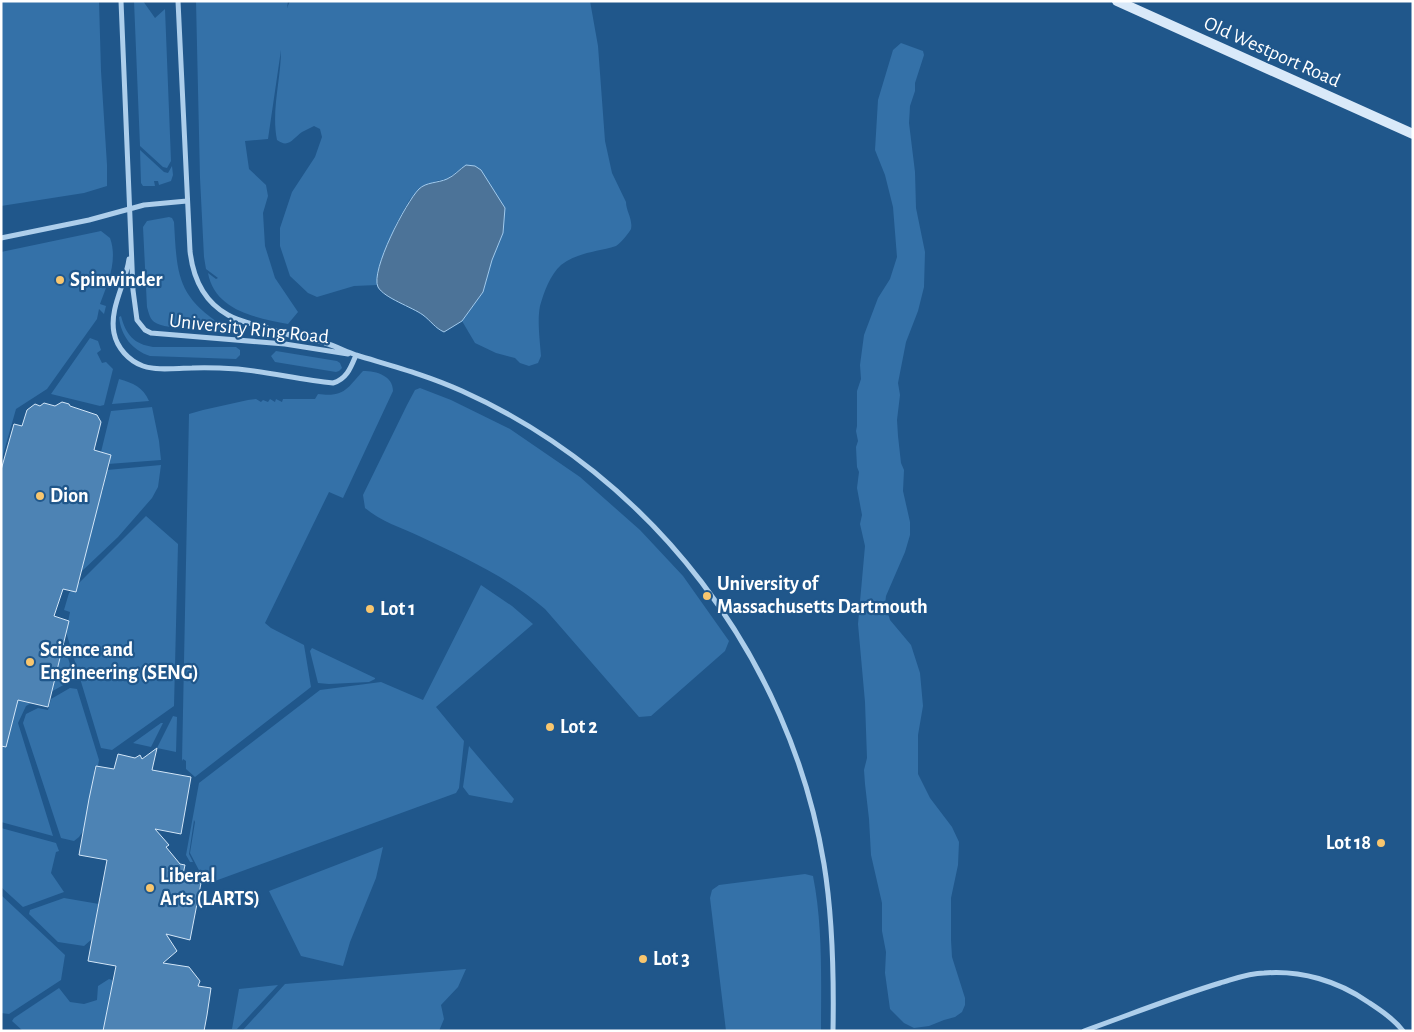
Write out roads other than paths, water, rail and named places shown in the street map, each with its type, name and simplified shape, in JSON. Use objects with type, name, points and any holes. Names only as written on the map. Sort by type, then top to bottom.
[{"type":"main road","name":"Old Westport Road","points":[[1117,1],[1129,3],[1197,38],[1413,134]]},
{"type":"street","name":"University Ring Road","points":[[121,1],[131,247],[136,313],[141,325],[151,333],[284,344],[322,351],[356,354]]},
{"type":"street","name":"University Ring Road","points":[[178,1],[187,201],[192,266],[199,286],[211,302],[221,311],[240,321],[297,337],[323,342],[412,371],[460,390],[514,417],[560,446],[610,484],[666,539],[716,601],[758,670],[776,706],[796,754],[810,801],[824,860],[830,907],[833,1031]]},
{"type":"street","points":[[1,238],[89,220],[130,208],[187,201]]},
{"type":"street","points":[[131,247],[125,279],[114,311],[113,328],[120,347],[135,362],[149,368],[158,369],[237,369],[333,383],[338,382],[347,373],[356,354]]},
{"type":"street","points":[[1084,1031],[1214,985],[1262,973],[1279,972],[1330,982],[1344,988],[1381,1010],[1403,1031]]},
{"type":"place","name":"Spinwinder","points":[[60,280]]},
{"type":"place","name":"Dion","points":[[40,496]]},
{"type":"place","name":"University of Massachusetts Dartmouth","points":[[707,596]]},
{"type":"place","name":"Lot 1","points":[[370,609]]},
{"type":"place","name":"Science and Engineering (SENG)","points":[[30,662]]},
{"type":"place","name":"Lot 2","points":[[550,727]]},
{"type":"place","name":"Lot 18","points":[[1381,843]]},
{"type":"place","name":"Liberal Arts (LARTS)","points":[[150,888]]},
{"type":"place","name":"Lot 3","points":[[643,959]]}]
